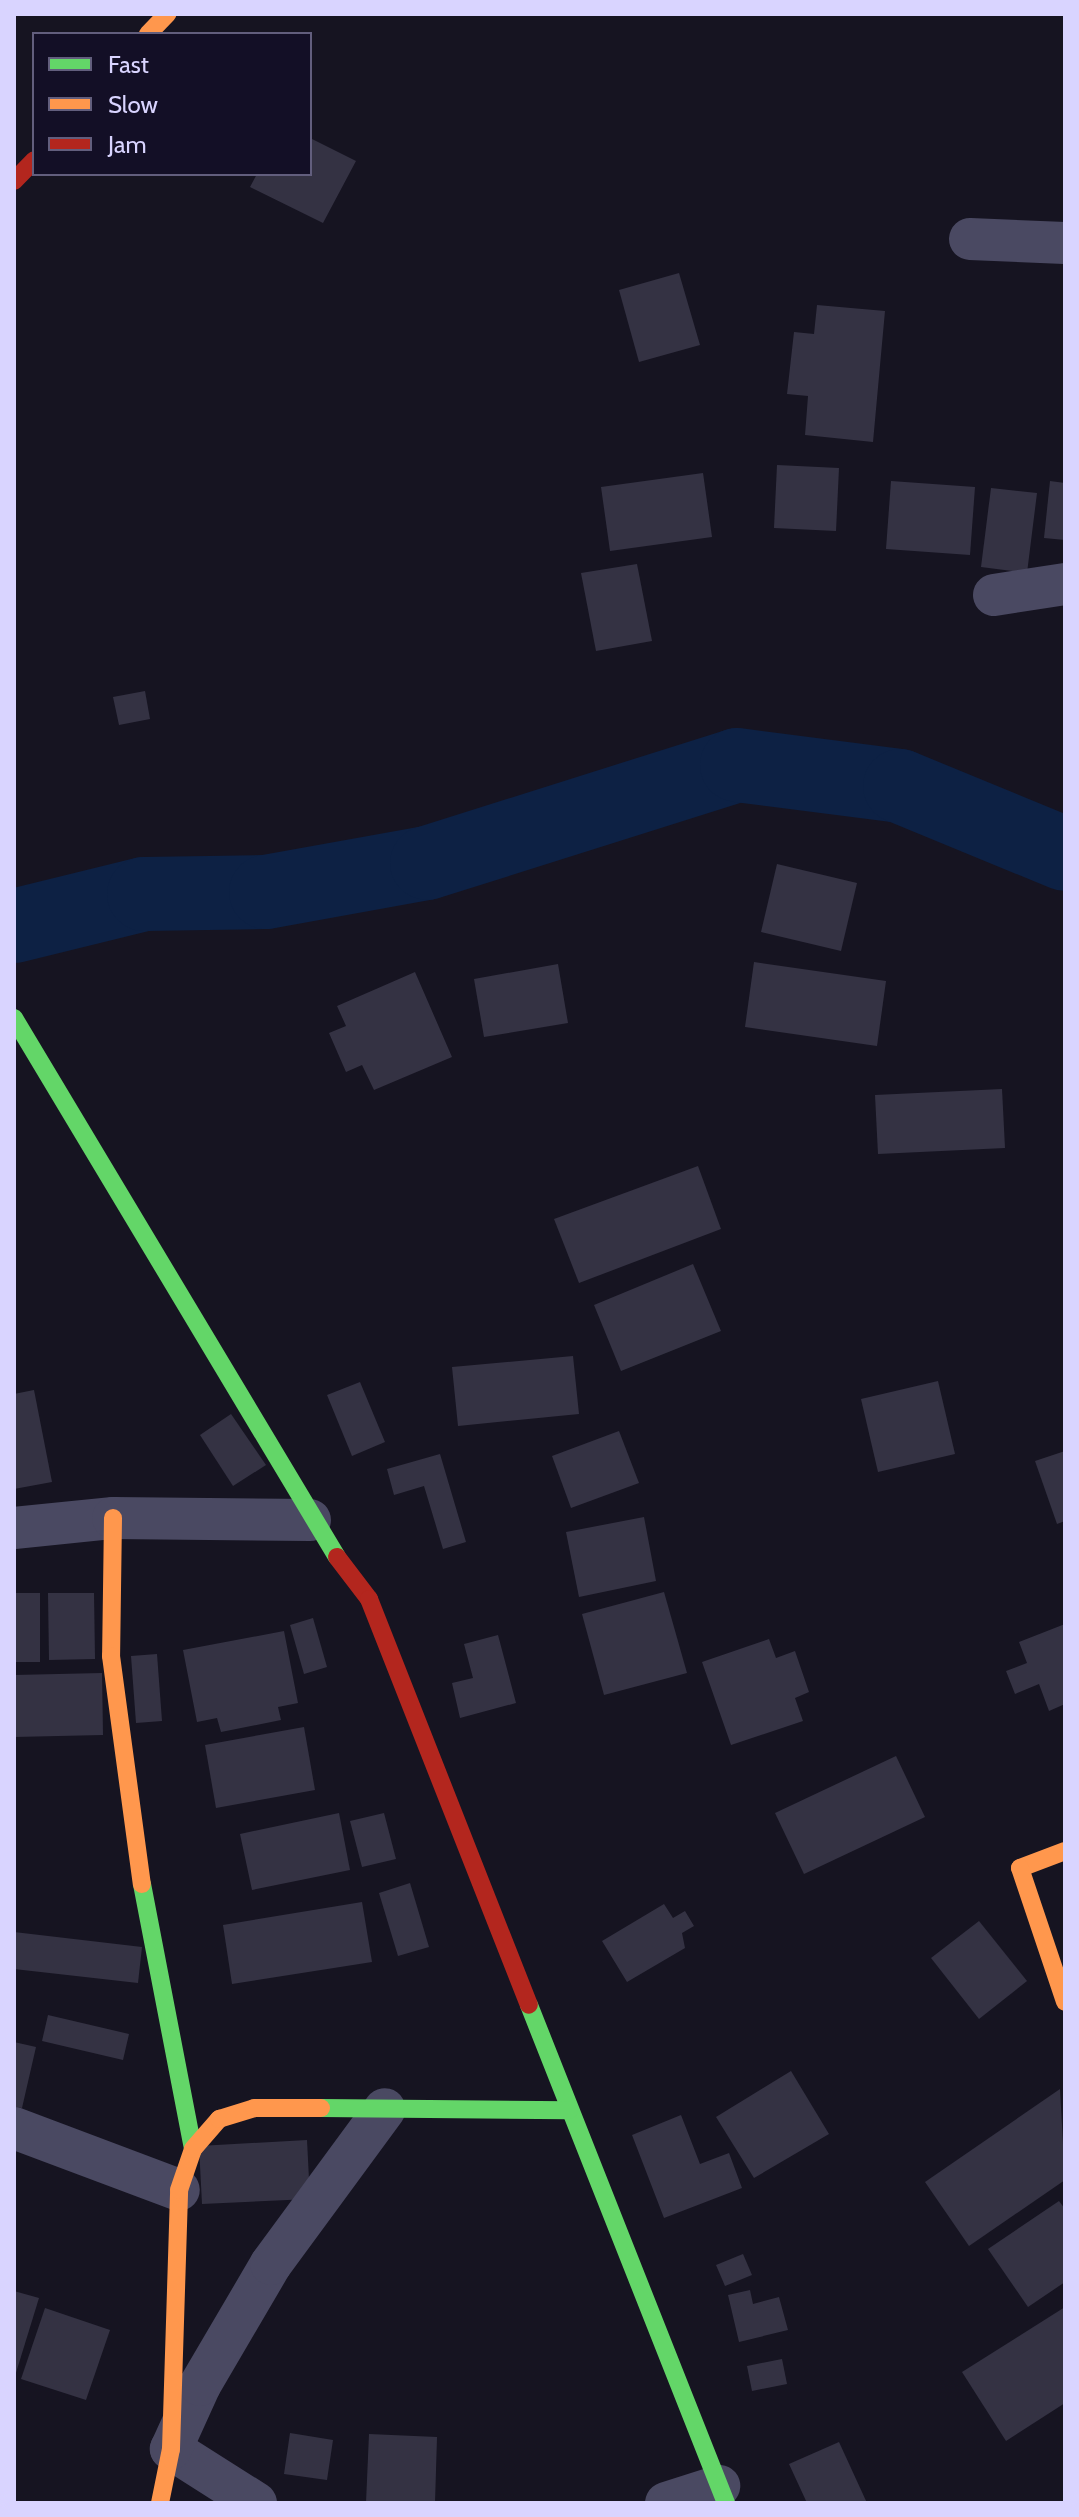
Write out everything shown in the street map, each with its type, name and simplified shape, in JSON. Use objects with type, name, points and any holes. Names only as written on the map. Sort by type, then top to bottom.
[{"type":"street","points":[[150,32],[167,14]]},
{"type":"street","points":[[14,181],[32,162]]},
{"type":"street","points":[[970,239],[1065,243]]},
{"type":"street","points":[[994,595],[1065,584]]},
{"type":"street","points":[[14,1018],[310,1520],[369,1599],[722,2494],[666,2503]]},
{"type":"street","points":[[14,1528],[113,1518],[310,1520]]},
{"type":"street","points":[[113,1518],[111,1656],[135,1849],[193,2149]]},
{"type":"street","points":[[1065,1851],[1020,1868],[1065,2002]]},
{"type":"street","points":[[160,2503],[171,2449],[179,2190],[193,2149],[219,2119],[254,2108],[569,2110]]},
{"type":"street","points":[[171,2449],[200,2385],[271,2264],[385,2109]]},
{"type":"street","points":[[14,2128],[179,2190]]},
{"type":"street","points":[[171,2449],[256,2503]]},
{"type":"building","points":[[312,139],[356,161],[323,223],[250,187],[256,176],[312,176]]},
{"type":"building","points":[[679,273],[700,345],[639,362],[619,290]]},
{"type":"building","points":[[817,305],[885,311],[873,442],[805,435],[808,396],[787,394],[794,332],[814,334]]},
{"type":"building","points":[[777,465],[839,468],[836,531],[774,528]]},
{"type":"building","points":[[703,473],[712,537],[610,551],[601,487]]},
{"type":"building","points":[[891,481],[975,487],[970,555],[886,549]]},
{"type":"building","points":[[1050,481],[1065,483],[1065,540],[1044,538]]},
{"type":"building","points":[[991,488],[1037,493],[1027,573],[981,567]]},
{"type":"building","points":[[637,564],[652,641],[596,651],[581,573]]},
{"type":"building","points":[[145,691],[150,719],[119,725],[113,697]]},
{"type":"building","points":[[777,864],[857,883],[841,951],[761,932]]},
{"type":"building","points":[[754,962],[886,981],[877,1046],[745,1027]]},
{"type":"building","points":[[558,964],[568,1023],[484,1037],[474,979]]},
{"type":"building","points":[[415,972],[452,1057],[374,1090],[362,1065],[346,1072],[329,1033],[346,1026],[337,1006]]},
{"type":"building","points":[[1002,1089],[1005,1148],[878,1154],[875,1095]]},
{"type":"building","points":[[698,1166],[721,1229],[579,1283],[554,1219]]},
{"type":"building","points":[[693,1264],[721,1331],[621,1371],[594,1305]]},
{"type":"building","points":[[573,1356],[579,1414],[458,1426],[452,1367]]},
{"type":"building","points":[[938,1381],[955,1454],[878,1472],[861,1399]]},
{"type":"building","points":[[360,1382],[385,1442],[352,1456],[327,1395]]},
{"type":"building","points":[[34,1390],[52,1482],[14,1489],[14,1394]]},
{"type":"building","points":[[231,1414],[266,1465],[233,1486],[200,1435]]},
{"type":"building","points":[[619,1431],[639,1483],[571,1508],[552,1456]]},
{"type":"building","points":[[1065,1451],[1065,1521],[1057,1524],[1035,1461]]},
{"type":"building","points":[[440,1454],[466,1542],[443,1549],[424,1486],[394,1495],[387,1469]]},
{"type":"building","points":[[644,1517],[656,1581],[579,1597],[566,1532]]},
{"type":"building","points":[[664,1592],[687,1673],[604,1695],[582,1614]]},
{"type":"building","points":[[14,1593],[40,1593],[40,1662],[14,1662]]},
{"type":"building","points":[[48,1593],[94,1593],[95,1659],[49,1660]]},
{"type":"building","points":[[313,1618],[327,1667],[304,1674],[290,1625]]},
{"type":"building","points":[[1065,1624],[1065,1704],[1049,1711],[1039,1684],[1015,1694],[1006,1671],[1027,1663],[1019,1642]]},
{"type":"building","points":[[284,1631],[298,1703],[278,1707],[281,1720],[221,1732],[217,1718],[197,1722],[183,1650]]},
{"type":"building","points":[[498,1635],[516,1703],[460,1718],[452,1683],[473,1678],[464,1644]]},
{"type":"building","points":[[769,1639],[776,1658],[795,1651],[809,1692],[795,1698],[803,1721],[731,1745],[702,1662]]},
{"type":"building","points":[[157,1654],[162,1721],[136,1723],[131,1656]]},
{"type":"building","points":[[102,1673],[103,1735],[14,1737],[14,1675]]},
{"type":"building","points":[[304,1727],[315,1790],[216,1808],[205,1745]]},
{"type":"building","points":[[896,1756],[925,1817],[804,1874],[775,1813]]},
{"type":"building","points":[[339,1813],[350,1870],[252,1890],[240,1834]]},
{"type":"building","points":[[384,1813],[396,1859],[362,1867],[350,1821]]},
{"type":"building","points":[[410,1883],[429,1947],[398,1956],[379,1893]]},
{"type":"building","points":[[362,1902],[372,1962],[232,1984],[223,1925]]},
{"type":"building","points":[[664,1904],[673,1918],[685,1911],[694,1926],[682,1933],[685,1948],[627,1982],[602,1941]]},
{"type":"building","points":[[979,1921],[1027,1981],[979,2019],[931,1958]]},
{"type":"building","points":[[14,1932],[142,1947],[138,1983],[14,1969]]},
{"type":"building","points":[[48,2015],[129,2034],[123,2060],[42,2041]]},
{"type":"building","points":[[14,2042],[36,2047],[22,2108],[14,2107]]},
{"type":"building","points":[[791,2071],[829,2134],[754,2178],[716,2117]]},
{"type":"building","points":[[1060,2089],[1065,2180],[969,2246],[925,2182]]},
{"type":"building","points":[[681,2115],[700,2164],[729,2153],[742,2188],[664,2218],[632,2135]]},
{"type":"building","points":[[307,2140],[310,2199],[202,2204],[199,2146]]},
{"type":"building","points":[[1059,2201],[1065,2209],[1065,2282],[1028,2307],[988,2249]]},
{"type":"building","points":[[743,2254],[752,2275],[725,2286],[716,2265]]},
{"type":"building","points":[[750,2290],[753,2304],[779,2297],[788,2330],[739,2342],[728,2295]]},
{"type":"building","points":[[14,2291],[39,2298],[15,2376],[14,2376]]},
{"type":"building","points":[[1065,2307],[1065,2403],[1006,2441],[962,2372]]},
{"type":"building","points":[[45,2308],[110,2330],[86,2400],[21,2379]]},
{"type":"building","points":[[782,2359],[787,2384],[752,2391],[747,2366]]},
{"type":"building","points":[[290,2433],[333,2440],[327,2480],[284,2474]]},
{"type":"building","points":[[369,2434],[437,2437],[435,2503],[366,2503]]},
{"type":"building","points":[[839,2442],[867,2503],[807,2503],[789,2464]]},
{"type":"waterway","points":[[14,926],[144,894],[266,892],[427,863],[737,765],[900,786],[1065,854]]},
{"type":"traffic: fast","points":[[14,1018],[337,1557]]},
{"type":"traffic: fast","points":[[142,1884],[193,2149]]},
{"type":"traffic: fast","points":[[529,2005],[726,2503]]},
{"type":"traffic: fast","points":[[321,2108],[569,2110]]},
{"type":"traffic: slow","points":[[150,32],[167,14]]},
{"type":"traffic: slow","points":[[113,1518],[111,1656],[142,1884]]},
{"type":"traffic: slow","points":[[1065,1851],[1020,1868],[1065,2002]]},
{"type":"traffic: slow","points":[[160,2503],[171,2449],[179,2190],[193,2149],[219,2119],[254,2108],[321,2108]]},
{"type":"traffic: jam","points":[[14,181],[32,162]]},
{"type":"traffic: jam","points":[[337,1557],[369,1599],[529,2005]]}]
